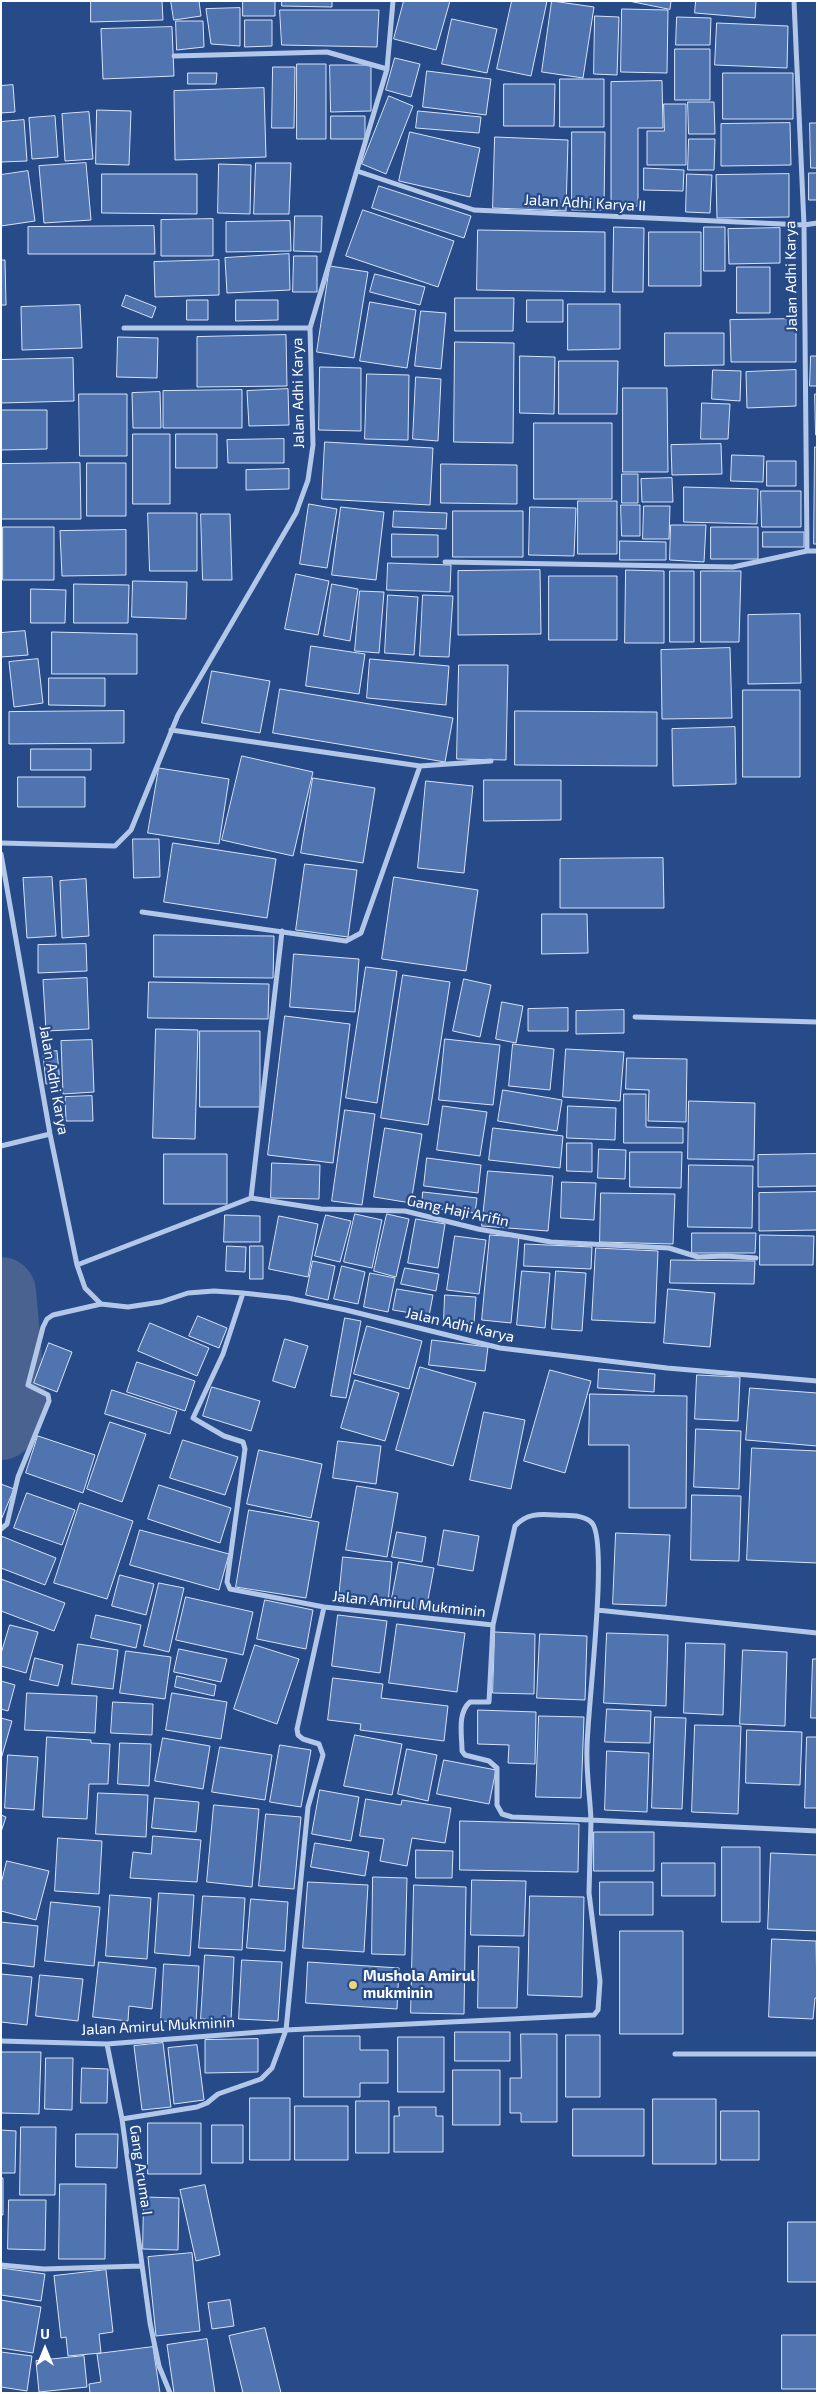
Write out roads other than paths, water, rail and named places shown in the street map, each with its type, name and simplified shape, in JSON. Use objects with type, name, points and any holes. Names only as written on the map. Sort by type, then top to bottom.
[{"type":"street","name":"Jalan Adhi Karya","points":[[1,843],[115,846],[131,830],[171,730],[296,513],[308,480],[313,445],[310,328],[387,69],[393,1]]},
{"type":"street","name":"Jalan Adhi Karya","points":[[794,1],[804,225],[807,551]]},
{"type":"street","points":[[174,56],[327,52],[387,69]]},
{"type":"street","name":"Jalan Adhi Karya II","points":[[357,171],[474,210],[804,225],[817,223]]},
{"type":"street","points":[[124,328],[310,328]]},
{"type":"street","points":[[445,562],[733,567],[807,551],[817,551]]},
{"type":"street","points":[[171,730],[420,766],[491,761]]},
{"type":"street","points":[[142,912],[282,931],[346,942],[361,933],[420,766]]},
{"type":"street","name":"Jalan Adhi Karya","points":[[1,854],[50,1134],[77,1265],[86,1288],[101,1304]]},
{"type":"street","points":[[77,1265],[251,1198],[282,931]]},
{"type":"street","points":[[635,1016],[817,1022]]},
{"type":"street","points":[[4,1146],[50,1134]]},
{"type":"street","name":"Gang Haji Arifin","points":[[251,1198],[320,1209],[405,1211],[478,1229],[551,1242],[669,1248],[698,1257],[756,1258]]},
{"type":"street","name":"Jalan Adhi Karya","points":[[1,1530],[7,1524],[18,1477],[49,1401],[48,1395],[28,1385],[43,1327],[47,1319],[53,1315],[101,1304],[128,1307],[161,1302],[188,1293],[214,1291],[243,1293],[288,1298],[346,1310],[500,1348],[667,1368],[817,1382]]},
{"type":"street","points":[[243,1293],[223,1354],[193,1418],[224,1436],[243,1442],[245,1449],[227,1582],[230,1589],[324,1607]]},
{"type":"street","points":[[493,1625],[515,1526],[521,1519],[532,1514],[582,1517],[591,1521],[596,1530],[597,1610],[587,1748],[591,1820],[817,1831]]},
{"type":"street","name":"Jalan Amirul Mukminin","points":[[1,2041],[107,2044],[286,2030],[594,2015],[598,2010],[600,1980],[589,1892],[591,1820],[512,1817],[502,1814],[497,1804],[497,1768],[490,1761],[465,1755],[462,1751],[462,1716],[465,1706],[470,1702],[489,1702],[493,1625],[324,1607],[297,1729],[298,1735],[303,1739],[318,1744],[323,1755],[308,1807],[286,2030]]},
{"type":"street","points":[[597,1610],[817,1633]]},
{"type":"street","name":"Gang Aruma I","points":[[170,2393],[159,2366],[141,2266],[122,2119],[197,2107],[218,2094],[261,2080],[272,2068],[286,2030]]},
{"type":"street","points":[[107,2044],[122,2119]]},
{"type":"street","points":[[675,2054],[817,2054]]},
{"type":"street","points":[[1,2265],[44,2269],[141,2266]]},
{"type":"waterway","points":[[1,1292],[11,1403],[1,1425]]},
{"type":"place","name":"Mushola Amirul mukminin","points":[[353,1985]]}]
